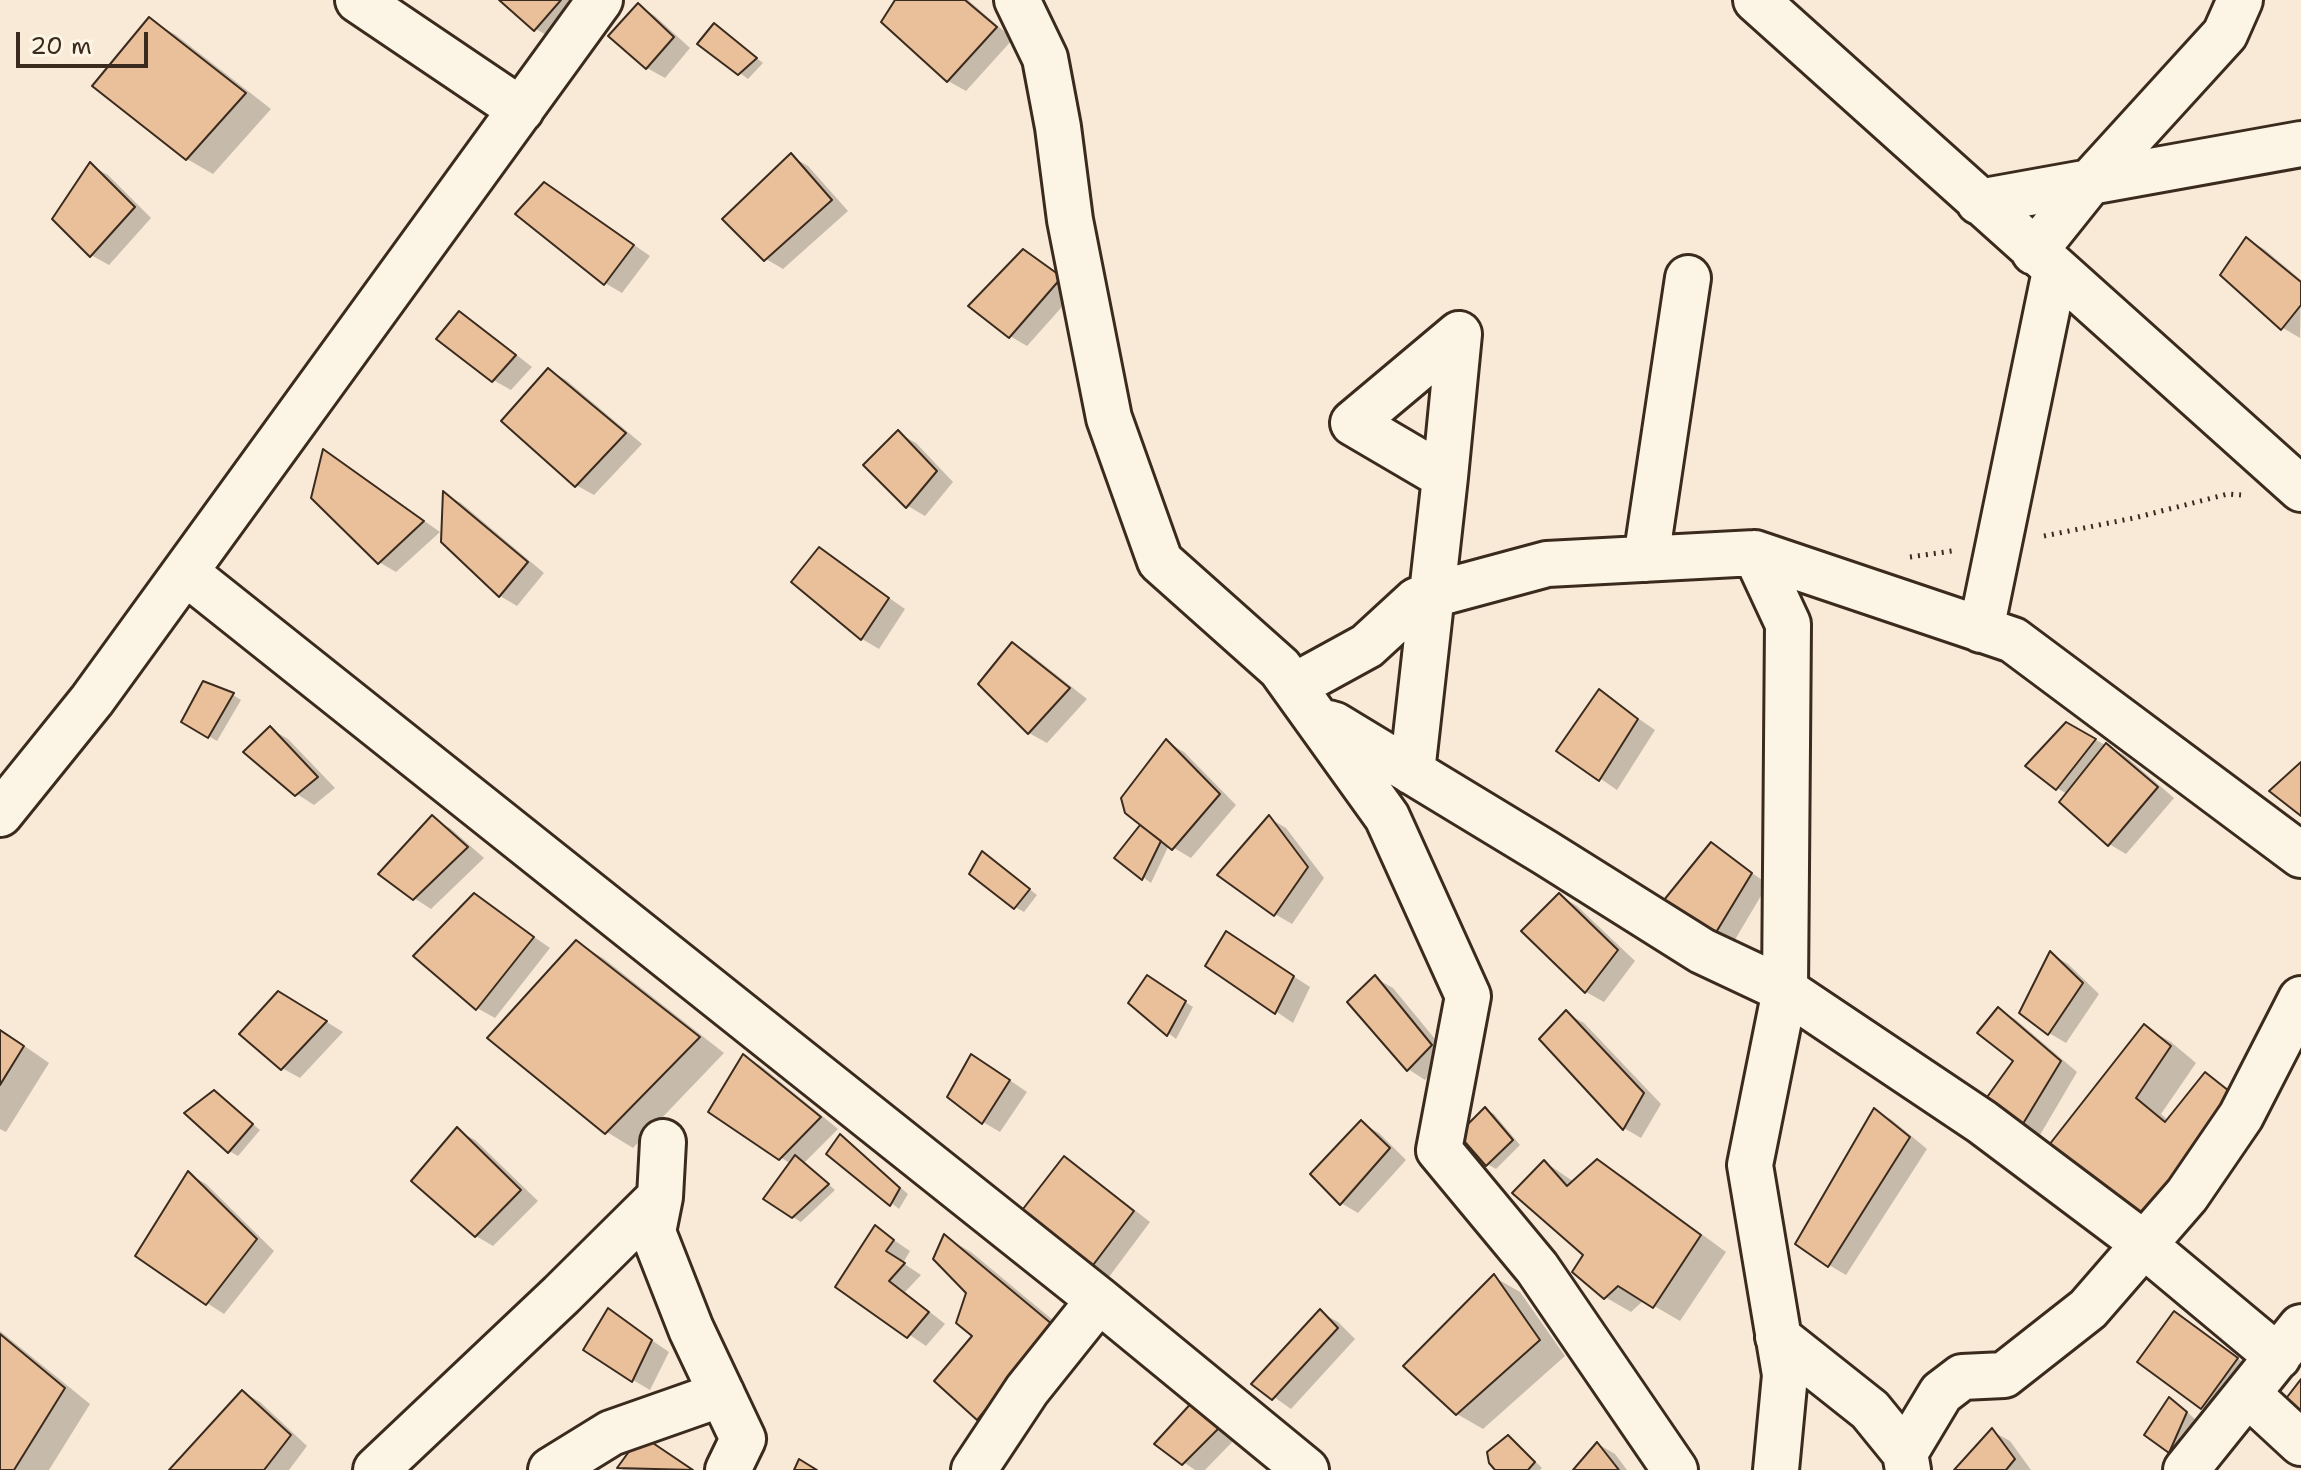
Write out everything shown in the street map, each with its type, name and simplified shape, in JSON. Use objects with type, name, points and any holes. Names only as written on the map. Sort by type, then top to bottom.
[{"type":"street","points":[[358,0],[521,110]]},
{"type":"street","points":[[0,814],[92,700],[600,0]]},
{"type":"street","points":[[1017,0],[1045,58],[1070,220],[1109,418],[1160,561],[1280,668],[1387,817],[1468,996],[1439,1150],[1537,1268],[1675,1470]]},
{"type":"street","points":[[1756,0],[2301,489]]},
{"type":"street","points":[[1981,630],[2044,261],[2090,182],[2225,34],[2240,0]]},
{"type":"street","points":[[1979,202],[2301,144]]},
{"type":"street","points":[[1646,559],[1688,278]]},
{"type":"street","points":[[1412,772],[1445,477]]},
{"type":"street","points":[[1294,686],[1367,646],[1417,600],[1432,595],[1547,564],[1755,553],[2013,640],[2301,855]]},
{"type":"street","points":[[1755,553],[1788,624],[1785,990],[1750,1165],[1785,1375],[1776,1470]]},
{"type":"street","points":[[185,572],[1099,1300],[1306,1470]]},
{"type":"street","points":[[1319,721],[1335,725],[1702,951],[1785,990],[1982,1122],[2142,1244],[2289,1342],[2186,1470]]},
{"type":"street","points":[[1778,1337],[1870,1410],[1907,1461],[1941,1393],[1962,1377],[2004,1375],[2088,1309],[2187,1195],[2241,1116],[2301,999]]},
{"type":"street","points":[[663,1142],[660,1197],[653,1232],[691,1329],[743,1439],[728,1470]]},
{"type":"street","points":[[376,1470],[660,1197]]},
{"type":"street","points":[[974,1470],[1027,1390],[1099,1300]]},
{"type":"street","points":[[551,1470],[611,1433],[722,1394]]},
{"type":"street","points":[[2248,1394],[2301,1443]]},
{"type":"building","points":[[499,0],[561,0],[534,31]]},
{"type":"building","points":[[895,0],[965,0],[997,27],[947,82],[881,22]]},
{"type":"building","points":[[638,3],[674,37],[646,69],[608,36]]},
{"type":"building","points":[[149,17],[246,93],[186,160],[92,86]]},
{"type":"building","points":[[714,23],[757,58],[738,75],[697,44]]},
{"type":"building","points":[[791,153],[832,200],[764,261],[722,219]]},
{"type":"building","points":[[90,162],[135,207],[90,257],[52,219]]},
{"type":"building","points":[[544,182],[634,245],[604,285],[515,214]]},
{"type":"building","points":[[2246,237],[2301,282],[2301,305],[2281,330],[2220,275]]},
{"type":"building","points":[[1023,249],[1062,277],[1009,338],[968,306]]},
{"type":"building","points":[[459,311],[516,355],[492,382],[436,339]]},
{"type":"building","points":[[548,368],[626,433],[575,487],[501,421]]},
{"type":"building","points":[[898,430],[937,471],[906,508],[863,465]]},
{"type":"building","points":[[323,449],[424,521],[378,564],[311,498]]},
{"type":"building","points":[[443,491],[528,562],[499,597],[441,542]]},
{"type":"building","points":[[819,547],[889,598],[861,640],[791,582]]},
{"type":"building","points":[[1012,642],[1070,688],[1028,734],[978,684]]},
{"type":"building","points":[[203,681],[234,693],[208,738],[181,722]]},
{"type":"building","points":[[1599,689],[1638,719],[1599,781],[1556,751]]},
{"type":"building","points":[[2066,722],[2096,739],[2056,790],[2025,766]]},
{"type":"building","points":[[270,726],[318,777],[295,796],[243,752]]},
{"type":"building","points":[[1166,739],[1220,794],[1172,850],[1125,813],[1121,798]]},
{"type":"building","points":[[2106,743],[2158,787],[2108,846],[2059,802]]},
{"type":"building","points":[[2301,762],[2301,816],[2269,791]]},
{"type":"building","points":[[432,815],[468,847],[413,900],[378,874]]},
{"type":"building","points":[[1269,815],[1308,867],[1274,916],[1217,875]]},
{"type":"building","points":[[1140,825],[1161,841],[1142,880],[1114,858]]},
{"type":"building","points":[[1711,842],[1752,873],[1715,934],[1664,900]]},
{"type":"building","points":[[982,851],[1030,889],[1014,909],[969,874]]},
{"type":"building","points":[[474,893],[534,937],[476,1010],[413,956]]},
{"type":"building","points":[[1559,893],[1618,950],[1585,993],[1521,931]]},
{"type":"building","points":[[1226,931],[1294,976],[1275,1014],[1205,966]]},
{"type":"building","points":[[576,940],[700,1037],[605,1134],[487,1038]]},
{"type":"building","points":[[2050,951],[2083,983],[2048,1035],[2019,1013]]},
{"type":"building","points":[[1147,975],[1186,1001],[1167,1036],[1128,1003]]},
{"type":"building","points":[[1375,975],[1432,1045],[1407,1071],[1347,1002]]},
{"type":"building","points":[[278,991],[327,1021],[281,1070],[239,1034]]},
{"type":"building","points":[[1998,1007],[2061,1061],[2021,1127],[1985,1100],[2013,1061],[1977,1033]]},
{"type":"building","points":[[1566,1010],[1644,1093],[1623,1130],[1539,1039]]},
{"type":"building","points":[[2144,1024],[2171,1046],[2136,1098],[2165,1122],[2205,1072],[2234,1095],[2143,1221],[2049,1145]]},
{"type":"building","points":[[0,1030],[24,1046],[0,1085]]},
{"type":"building","points":[[743,1054],[821,1117],[779,1160],[708,1112]]},
{"type":"building","points":[[971,1054],[1010,1080],[982,1124],[947,1097]]},
{"type":"building","points":[[214,1090],[253,1124],[228,1153],[184,1113]]},
{"type":"building","points":[[1485,1107],[1513,1140],[1486,1166],[1458,1134]]},
{"type":"building","points":[[1874,1108],[1910,1137],[1828,1267],[1795,1244]]},
{"type":"building","points":[[1361,1120],[1390,1148],[1340,1205],[1310,1174]]},
{"type":"building","points":[[457,1127],[521,1190],[475,1237],[411,1181]]},
{"type":"building","points":[[840,1134],[900,1188],[890,1206],[826,1154]]},
{"type":"building","points":[[795,1155],[829,1184],[792,1218],[763,1199]]},
{"type":"building","points":[[1064,1156],[1134,1211],[1087,1273],[1016,1218]]},
{"type":"building","points":[[1597,1159],[1701,1235],[1653,1308],[1618,1286],[1604,1299],[1572,1272],[1583,1255],[1512,1193],[1544,1160],[1567,1186]]},
{"type":"building","points":[[188,1171],[257,1239],[206,1305],[135,1256]]},
{"type":"building","points":[[875,1225],[894,1240],[886,1251],[905,1263],[889,1281],[929,1312],[907,1338],[835,1287]]},
{"type":"building","points":[[944,1234],[1053,1325],[977,1420],[934,1381],[972,1336],[956,1323],[966,1293],[933,1259]]},
{"type":"building","points":[[1494,1274],[1540,1340],[1456,1415],[1403,1366]]},
{"type":"building","points":[[608,1308],[652,1340],[632,1382],[583,1350]]},
{"type":"building","points":[[1320,1309],[1338,1328],[1272,1400],[1251,1384]]},
{"type":"building","points":[[2174,1311],[2238,1358],[2201,1409],[2137,1362]]},
{"type":"building","points":[[0,1334],[65,1388],[14,1470],[0,1470]]},
{"type":"building","points":[[2301,1379],[2301,1419],[2281,1405]]},
{"type":"building","points":[[242,1390],[291,1435],[264,1470],[169,1470]]},
{"type":"building","points":[[2169,1397],[2187,1412],[2169,1453],[2144,1435]]},
{"type":"building","points":[[1195,1399],[1223,1424],[1182,1465],[1154,1444]]},
{"type":"building","points":[[1992,1428],[2015,1459],[2006,1470],[1954,1470]]},
{"type":"building","points":[[641,1435],[693,1470],[617,1468]]},
{"type":"building","points":[[1508,1435],[1535,1462],[1528,1470],[1495,1470],[1489,1463],[1487,1452]]},
{"type":"building","points":[[1597,1442],[1619,1470],[1573,1470]]},
{"type":"building","points":[[799,1459],[817,1470],[794,1470]]}]
